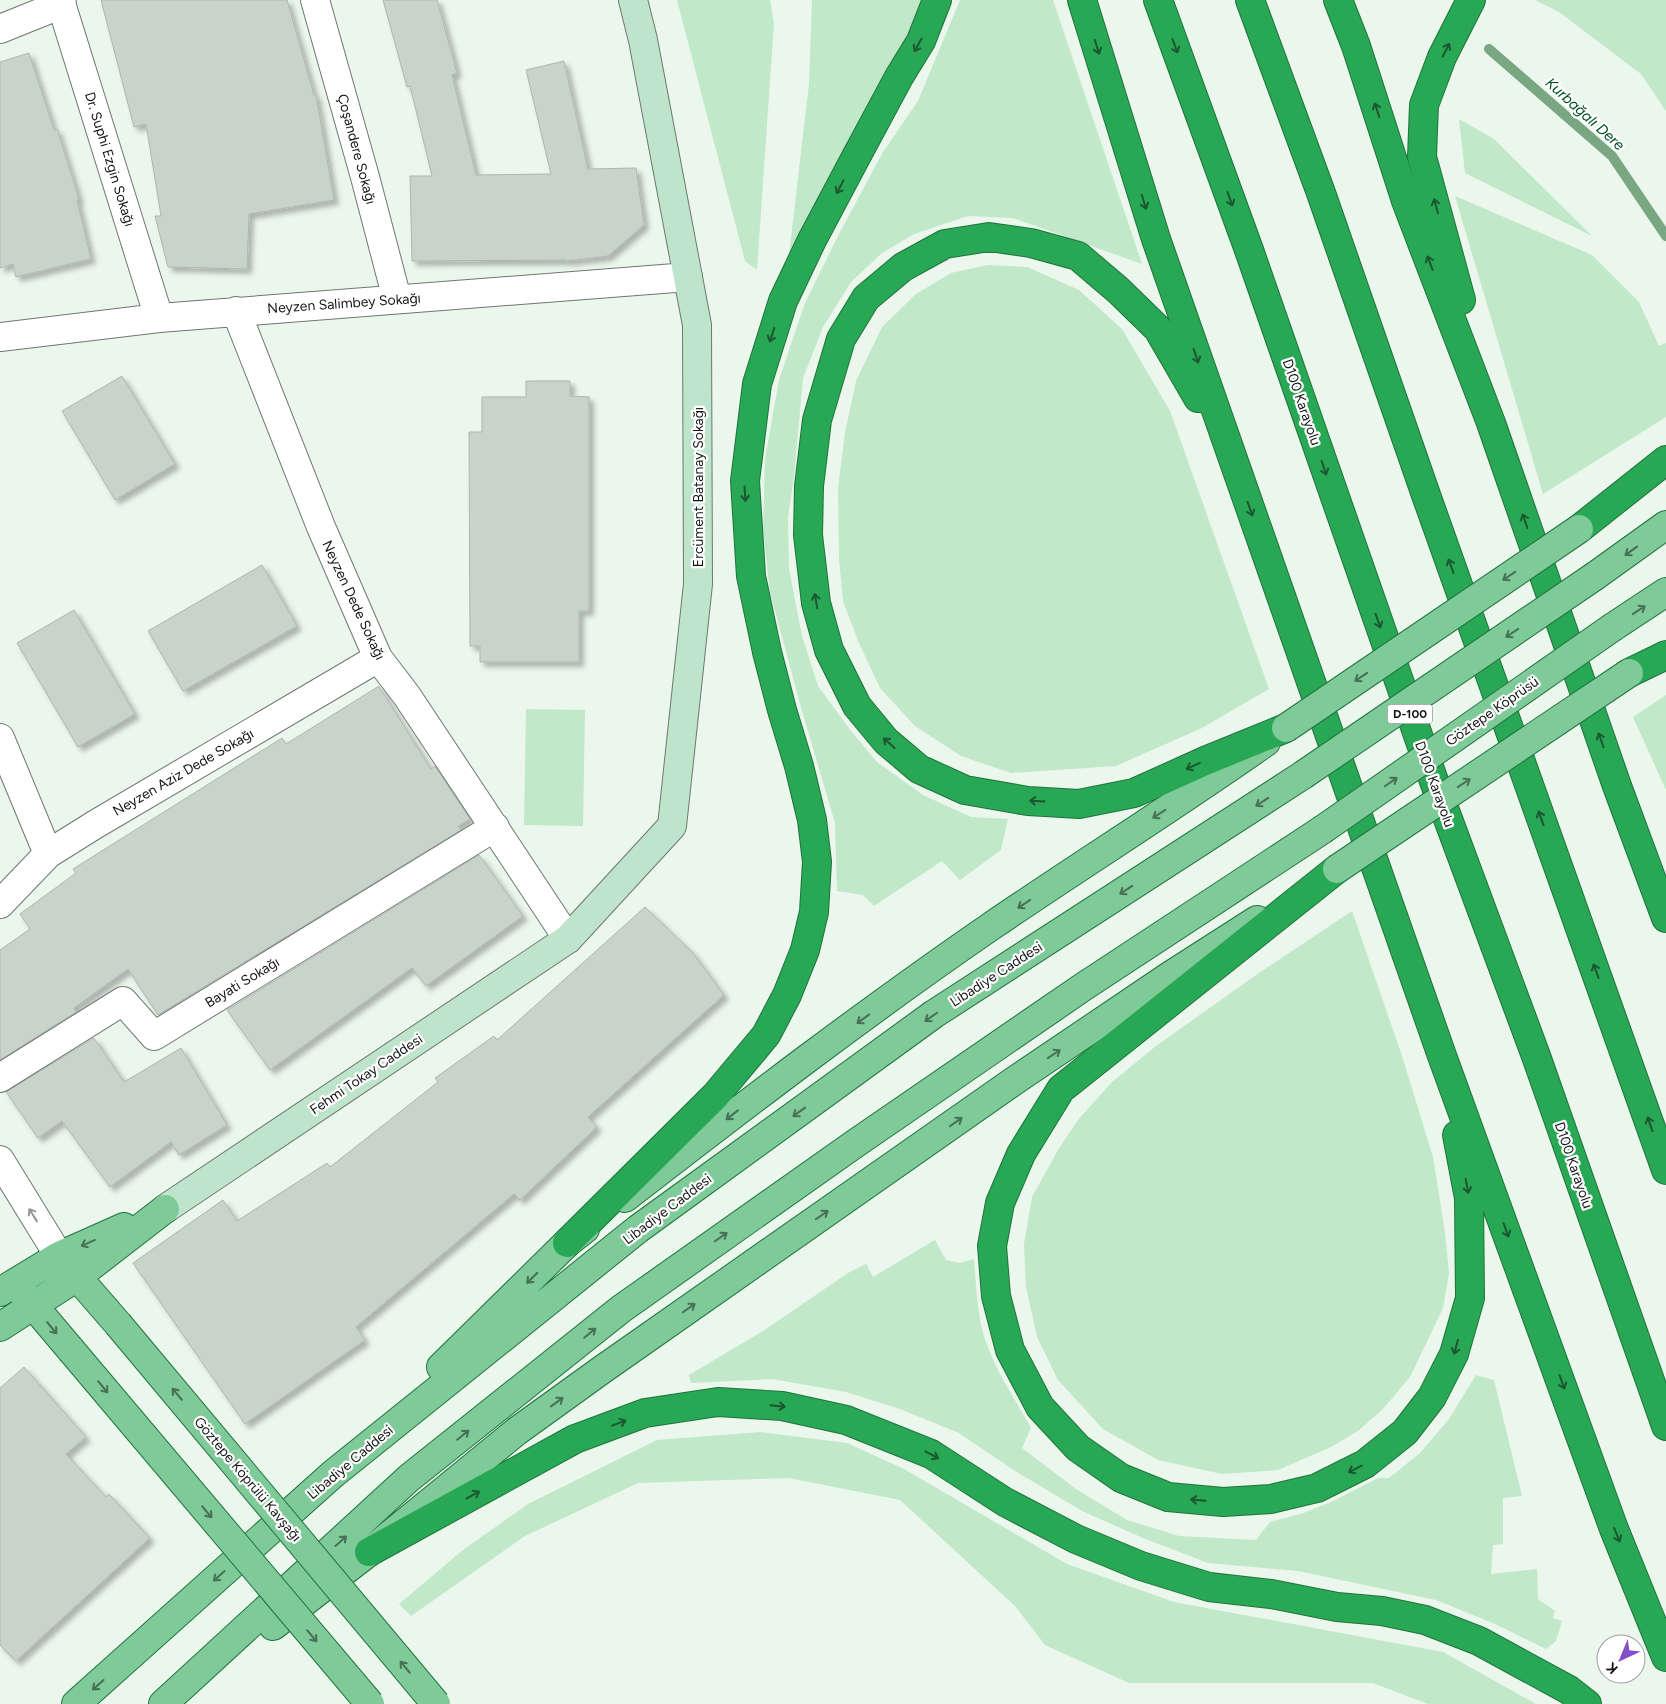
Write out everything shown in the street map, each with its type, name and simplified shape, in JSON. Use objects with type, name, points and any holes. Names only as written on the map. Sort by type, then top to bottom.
[{"type":"highway","points":[[567,1243],[715,1096],[766,1035],[787,995],[805,950],[814,912],[816,862],[812,820],[767,652],[751,576],[745,481],[757,384],[783,301],[812,240],[856,156],[920,41],[937,0]]},
{"type":"highway","points":[[1082,0],[1156,238],[1229,451],[1441,1052],[1614,1529],[1666,1658]]},
{"type":"highway","name":"D100 Karayolu","points":[[1158,0],[1249,250],[1435,784],[1536,1056],[1666,1426]]},
{"type":"highway","points":[[1250,0],[1321,193],[1426,495],[1666,1170]]},
{"type":"highway","points":[[1338,0],[1356,46],[1406,201],[1491,423],[1617,786],[1666,918]]},
{"type":"highway","points":[[1471,0],[1442,57],[1424,105],[1422,157],[1464,311],[1491,423]]},
{"type":"highway","points":[[1229,451],[1158,329],[1118,290],[1078,256],[1031,243],[989,237],[945,244],[903,268],[866,298],[841,339],[817,420],[809,486],[808,534],[816,603],[829,650],[858,706],[886,741],[919,768],[965,790],[1028,801],[1079,804],[1134,793],[1205,760],[1286,728]]},
{"type":"highway","points":[[1579,529],[1666,460]]},
{"type":"highway","points":[[1628,673],[1666,655]]},
{"type":"highway","points":[[1617,786],[1666,874]]},
{"type":"highway","points":[[1337,869],[1061,1089],[1021,1154],[1000,1203],[992,1246],[996,1296],[1010,1350],[1040,1407],[1078,1448],[1121,1478],[1168,1497],[1223,1502],[1271,1499],[1317,1488],[1365,1464],[1405,1432],[1432,1397],[1454,1354],[1470,1298],[1469,1198],[1441,1052]]},
{"type":"highway","points":[[369,1552],[575,1439],[645,1413],[718,1402],[782,1406],[846,1420],[931,1454],[1005,1502],[1076,1539],[1141,1566],[1209,1587],[1271,1594],[1337,1607],[1382,1611],[1425,1620],[1479,1641],[1570,1690],[1587,1704]]},
{"type":"main road","points":[[333,1474],[567,1243],[768,1088],[988,929],[1129,833],[1210,781],[1666,469]]},
{"type":"main road","name":"Libadiye Caddesi","points":[[76,1704],[333,1474],[638,1229],[926,1020],[1303,775],[1595,576],[1666,525]]},
{"type":"main road","name":"Göztepe Köprüsü","points":[[163,1704],[409,1478],[621,1308],[856,1142],[1322,830],[1666,592]]},
{"type":"main road","points":[[173,1704],[369,1552],[517,1431],[603,1369],[1014,1081],[1168,977],[1337,869],[1666,646]]},
{"type":"main road","points":[[164,1209],[59,1256],[7,1288],[33,1305],[370,1704]]},
{"type":"main road","points":[[0,1327],[77,1277],[164,1209]]},
{"type":"main road","name":"Göztepe Köprülü Kavşağı","points":[[59,1256],[436,1704]]},
{"type":"street","name":"Çoşandere Sokağı","points":[[315,0],[365,178],[396,299]]},
{"type":"street","name":"Ercüment Batanay Sokağı","points":[[568,939],[672,826],[698,584],[697,325],[643,40],[633,0]]},
{"type":"street","points":[[0,29],[61,2]]},
{"type":"street","name":"Dr. Suphi Ezgin Sokağı","points":[[61,2],[159,318]]},
{"type":"street","name":"Neyzen Salimbey Sokağı","points":[[0,337],[236,311],[688,277]]},
{"type":"street","name":"Neyzen Dede Sokağı","points":[[236,311],[321,527],[378,658],[407,696],[568,939]]},
{"type":"street","name":"Neyzen Aziz Dede Sokağı","points":[[0,904],[48,854],[104,818],[378,658]]},
{"type":"street","points":[[0,738],[48,854]]},
{"type":"street","name":"Bayati Sokağı","points":[[0,1078],[123,1001],[154,1036],[494,828]]},
{"type":"street","name":"Fehmi Tokay Caddesi","points":[[164,1209],[568,939]]},
{"type":"street","points":[[0,1160],[59,1256]]},
{"type":"green space","points":[[677,0],[770,0],[774,23],[757,270],[745,261]]},
{"type":"green space","points":[[812,0],[931,0],[794,273],[789,255],[809,84]]},
{"type":"green space","points":[[960,0],[1053,0],[1142,264],[1013,218],[968,216],[914,234],[882,253],[851,282],[823,327],[803,378],[794,476],[788,517],[789,569],[802,636],[818,686],[851,731],[877,762],[923,795],[971,817],[1008,819],[1001,850],[960,880],[942,861],[874,906],[863,895],[837,891],[835,823],[770,592],[763,531],[765,459],[779,380],[805,303],[883,152],[918,101]]},
{"type":"green space","points":[[1535,0],[1666,0],[1666,111],[1641,74],[1559,12]]},
{"type":"green space","points":[[1459,119],[1494,139],[1592,236],[1465,173]]},
{"type":"green space","points":[[1455,196],[1592,255],[1639,302],[1659,346],[1666,343],[1666,417],[1543,494]]},
{"type":"green space","points":[[988,265],[1027,267],[1079,290],[1122,329],[1170,411],[1269,689],[1202,728],[1116,766],[1011,773],[961,756],[915,726],[880,688],[859,643],[843,601],[839,559],[838,489],[845,433],[856,381],[882,327],[916,294],[951,273]]},
{"type":"green space","points":[[1666,695],[1666,790],[1633,717]]},
{"type":"green space","points":[[526,709],[585,710],[583,826],[524,825]]},
{"type":"green space","points":[[1352,911],[1402,1056],[1433,1157],[1445,1233],[1449,1273],[1443,1308],[1410,1377],[1383,1409],[1358,1431],[1331,1447],[1278,1470],[1222,1474],[1158,1460],[1103,1429],[1058,1380],[1037,1337],[1026,1287],[1024,1244],[1032,1197],[1058,1150],[1078,1120],[1111,1083],[1156,1046],[1256,975]]},
{"type":"green space","points":[[935,1240],[946,1260],[960,1263],[974,1259],[982,1330],[989,1351],[1031,1428],[1022,1448],[1076,1489],[1127,1520],[1179,1536],[1256,1540],[1270,1522],[1304,1513],[1333,1501],[1378,1478],[1389,1478],[1420,1453],[1449,1419],[1476,1375],[1494,1380],[1522,1496],[1503,1498],[1503,1544],[1493,1545],[1491,1574],[1537,1569],[1538,1599],[1555,1611],[1553,1618],[1562,1621],[1556,1641],[1546,1649],[1495,1624],[1436,1600],[1298,1571],[1208,1563],[1143,1538],[1082,1511],[1015,1471],[959,1433],[900,1409],[846,1392],[772,1379],[691,1383],[689,1375],[763,1331],[848,1273],[866,1264],[873,1277]]},
{"type":"green space","points":[[761,1432],[847,1443],[904,1469],[1067,1564],[1174,1602],[1443,1652],[1536,1704],[1428,1704],[1373,1683],[1129,1683],[1045,1645],[1015,1606],[900,1500],[789,1478],[638,1483],[525,1536],[411,1616],[399,1604],[463,1550],[528,1504],[657,1440]]},
{"type":"building","points":[[101,0],[287,0],[314,95],[316,95],[334,200],[249,214],[247,269],[168,267],[155,216],[161,216],[146,124],[134,127]]},
{"type":"building","points":[[383,0],[437,0],[457,73],[452,75],[476,175],[551,174],[526,70],[564,61],[588,169],[636,168],[644,225],[608,256],[566,261],[412,261],[410,176],[432,176],[410,86],[407,87]]},
{"type":"building","points":[[29,53],[54,130],[57,129],[79,199],[77,200],[91,259],[16,277],[13,264],[0,268],[0,62]]},
{"type":"building","points":[[122,376],[175,464],[115,500],[62,411]]},
{"type":"building","points":[[526,381],[570,381],[570,396],[589,397],[589,611],[579,611],[579,662],[480,662],[480,646],[470,646],[469,432],[482,432],[482,397],[526,397]]},
{"type":"building","points":[[262,565],[297,626],[183,691],[148,631]]},
{"type":"building","points":[[74,610],[135,714],[78,747],[17,643]]},
{"type":"building","points":[[379,686],[431,769],[435,766],[470,819],[458,826],[461,830],[158,1015],[128,969],[74,1008],[76,1012],[0,1060],[0,950],[30,929],[20,914],[76,873],[73,869],[282,738],[286,744]]},
{"type":"building","points":[[479,855],[523,916],[426,986],[412,968],[270,1070],[227,1010]]},
{"type":"building","points":[[645,907],[693,953],[724,995],[588,1117],[597,1127],[520,1200],[514,1194],[356,1327],[365,1340],[245,1424],[133,1263],[223,1200],[237,1221],[327,1163],[330,1167],[438,1082],[435,1078],[494,1036],[497,1040]]},
{"type":"building","points":[[94,1038],[124,1082],[181,1048],[227,1125],[179,1155],[171,1142],[110,1187],[62,1121],[38,1138],[6,1092]]},
{"type":"building","points":[[24,1367],[86,1437],[66,1454],[106,1497],[109,1494],[150,1538],[16,1661],[0,1645],[0,1388]]},
{"type":"waterway","name":"Kurbağalı Dere","points":[[1489,49],[1612,156],[1666,236]]}]
